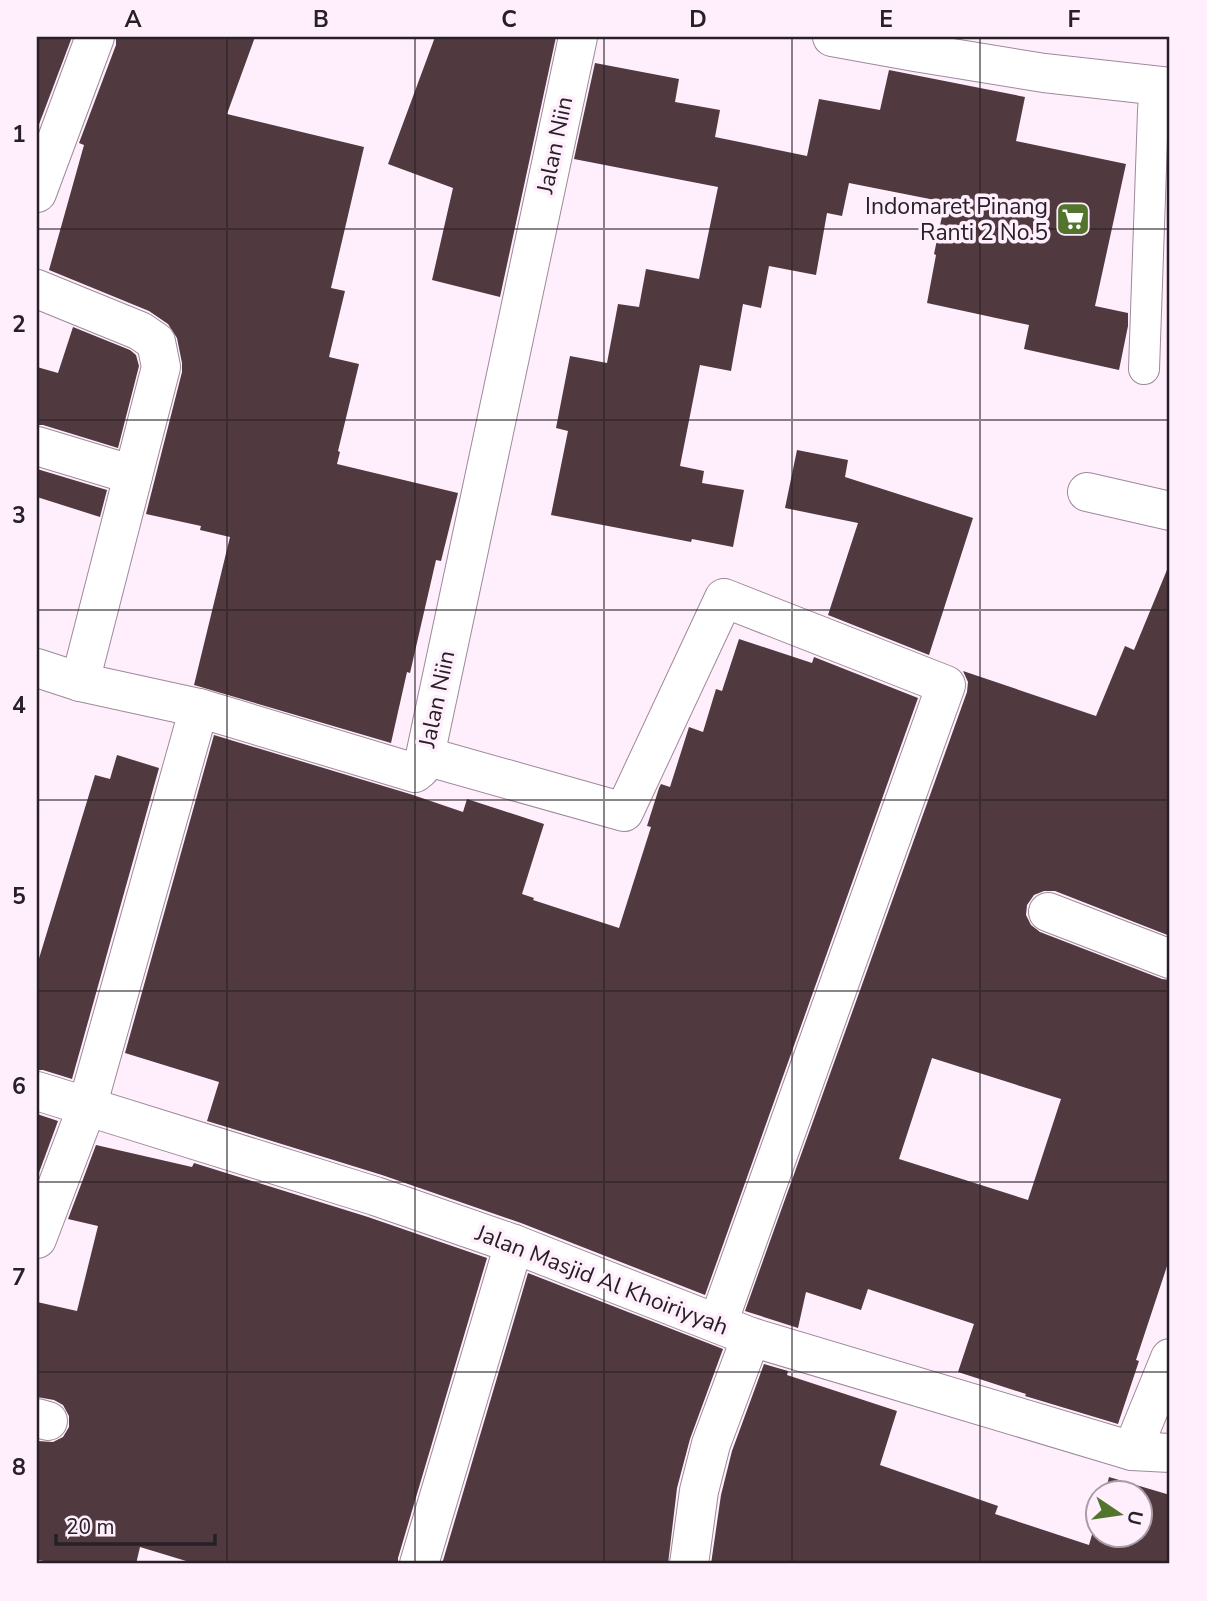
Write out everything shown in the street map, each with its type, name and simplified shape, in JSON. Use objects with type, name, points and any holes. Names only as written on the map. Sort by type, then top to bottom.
[{"type":"street","points":[[37,193],[95,37]]},
{"type":"street","name":"Jalan Niin","points":[[199,708],[415,774],[420,769],[425,756],[578,37]]},
{"type":"street","points":[[832,37],[1044,73],[1163,86]]},
{"type":"street","points":[[37,289],[140,331],[156,342],[161,367],[80,682]]},
{"type":"street","points":[[37,446],[133,475]]},
{"type":"street","points":[[1087,492],[1170,511]]},
{"type":"street","points":[[425,756],[624,812],[724,598],[946,685],[735,1330],[699,1492],[689,1564]]},
{"type":"street","points":[[37,668],[80,682],[199,708],[87,1107],[37,1239]]},
{"type":"street","points":[[1048,912],[1170,960]]},
{"type":"street","name":"Jalan Masjid Al Khoiriyyah","points":[[37,1091],[362,1192],[514,1244],[735,1330],[1132,1451],[1170,1454]]},
{"type":"street","points":[[419,1564],[514,1244]]},
{"type":"street","points":[[1132,1451],[1170,1358]]},
{"type":"lane","points":[[1144,369],[1153,111],[1163,86]]},
{"type":"building","points":[[37,37],[72,37],[38,127],[37,127]]},
{"type":"building","points":[[116,37],[255,37],[227,114],[364,147],[331,288],[345,291],[329,357],[359,364],[337,464],[458,493],[441,561],[436,560],[391,743],[194,685],[230,537],[200,530],[201,526],[146,514],[182,372],[177,338],[168,324],[149,311],[49,270],[84,145],[79,143],[116,45]]},
{"type":"building","points":[[435,37],[556,37],[500,297],[432,280],[453,188],[388,164]]},
{"type":"building","points":[[595,63],[679,79],[675,102],[720,110],[715,137],[807,156],[819,99],[880,110],[889,70],[1025,97],[1016,141],[1126,164],[1095,306],[1128,313],[1119,370],[1024,349],[1029,325],[927,303],[945,202],[849,183],[842,216],[827,213],[816,275],[769,266],[761,308],[743,304],[731,371],[700,365],[680,466],[704,471],[702,483],[744,490],[733,547],[692,539],[691,542],[551,515],[568,431],[556,428],[570,356],[607,363],[618,304],[639,307],[646,269],[699,279],[718,187],[574,159]]},
{"type":"building","points":[[73,327],[130,350],[136,355],[139,366],[118,448],[37,425],[37,367],[58,373]]},
{"type":"building","points":[[797,450],[848,460],[845,477],[973,518],[929,655],[828,615],[858,523],[785,508]]},
{"type":"building","points":[[37,469],[107,490],[100,517],[37,497]]},
{"type":"building","points":[[1170,565],[1170,936],[1055,891],[1034,895],[1027,905],[1026,915],[1031,925],[1040,932],[1170,980],[1170,1257],[1118,1424],[1025,1396],[1026,1394],[958,1372],[974,1324],[868,1289],[861,1310],[806,1292],[798,1328],[745,1311],[967,692],[968,682],[963,671],[1096,716],[1125,646],[1134,650]],"holes":[[[932,1058],[1061,1099],[1028,1200],[899,1159]]]},
{"type":"building","points":[[739,639],[812,663],[814,657],[918,698],[705,1295],[521,1223],[382,1175],[207,1121],[219,1082],[125,1053],[214,735],[463,812],[467,799],[544,824],[522,894],[619,928],[651,827],[647,826],[659,788],[661,784],[670,787],[689,727],[703,732],[716,689],[722,691]]},
{"type":"building","points":[[117,755],[159,768],[72,1079],[37,1070],[37,965],[95,775],[110,779]]},
{"type":"building","points":[[37,1114],[58,1121],[37,1178]]},
{"type":"building","points":[[96,1145],[192,1167],[194,1163],[368,1217],[487,1258],[398,1564],[196,1564],[140,1547],[136,1564],[64,1564],[37,1560],[37,1441],[53,1442],[63,1437],[69,1427],[69,1416],[63,1405],[54,1400],[37,1397],[37,1302],[77,1311],[98,1226],[68,1219]]},
{"type":"building","points":[[528,1273],[723,1349],[690,1439],[677,1488],[668,1564],[442,1564]]},
{"type":"building","points":[[764,1364],[788,1371],[787,1375],[897,1411],[880,1465],[998,1506],[995,1514],[1084,1543],[1084,1548],[1154,1548],[1154,1490],[1170,1495],[1170,1564],[711,1564],[721,1495],[732,1451]]},
{"type":"place","name":"Indomaret Pinang Ranti 2 No.5","points":[[1073,219]]}]
